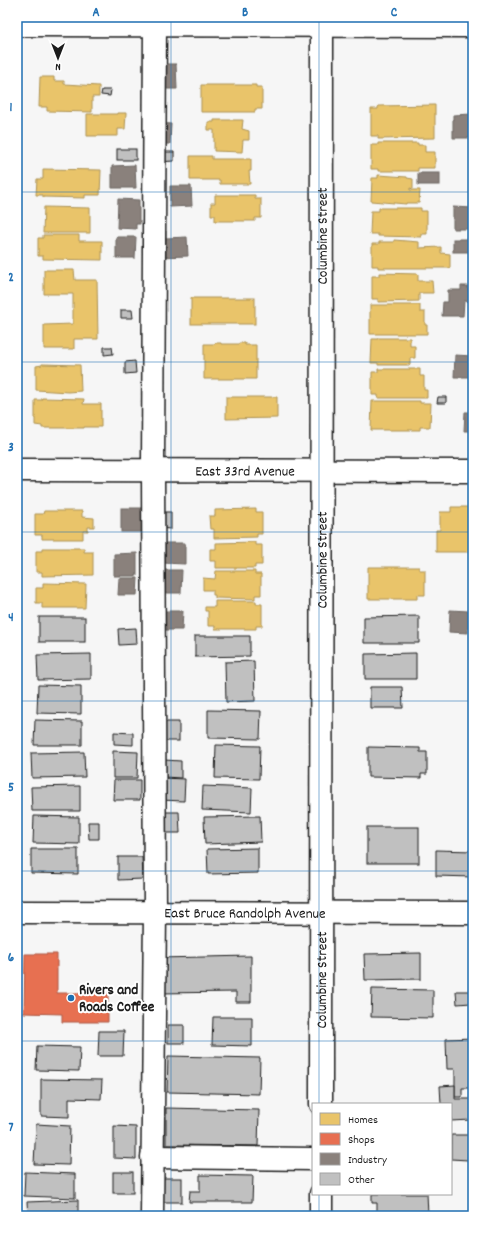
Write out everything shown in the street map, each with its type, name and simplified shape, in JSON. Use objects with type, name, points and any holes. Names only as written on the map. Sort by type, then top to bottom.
[{"type":"street","points":[[152,1216],[155,912],[153,470],[155,21]]},
{"type":"street","points":[[17,25],[155,21],[322,22],[473,26]]},
{"type":"street","name":"Columbine Street","points":[[321,1103],[322,22]]},
{"type":"street","name":"East 33rd Avenue","points":[[17,470],[473,471]]},
{"type":"street","name":"East Bruce Randolph Avenue","points":[[17,912],[473,912]]},
{"type":"street","points":[[152,1157],[312,1159]]},
{"type":"street","points":[[321,1195],[321,1216]]},
{"type":"building: Homes","points":[[40,77],[54,77],[54,81],[64,81],[64,84],[99,86],[99,97],[92,97],[92,112],[47,111],[47,107],[39,107]]},
{"type":"building: Homes","points":[[201,85],[256,85],[256,87],[262,87],[262,109],[255,109],[255,112],[201,112]]},
{"type":"building: Homes","points":[[435,105],[435,138],[378,139],[378,136],[371,136],[371,109],[378,109],[378,106]]},
{"type":"building: Homes","points":[[126,113],[125,129],[118,129],[118,136],[87,136],[87,114]]},
{"type":"building: Homes","points":[[214,120],[243,120],[242,129],[249,131],[249,140],[243,140],[242,152],[214,151],[214,130],[208,130],[208,122],[214,122]]},
{"type":"building: Homes","points":[[378,143],[418,143],[418,145],[425,145],[425,152],[435,152],[435,168],[418,168],[418,171],[378,171],[378,169],[371,169],[371,145],[378,145]]},
{"type":"building: Homes","points":[[190,156],[212,156],[212,159],[251,159],[251,171],[249,171],[250,184],[220,184],[220,180],[190,180]]},
{"type":"building: Homes","points":[[43,169],[101,170],[100,195],[85,195],[85,198],[43,197],[43,195],[36,195],[37,179],[43,179]]},
{"type":"building: Homes","points":[[378,175],[407,177],[413,179],[413,189],[410,188],[410,190],[420,190],[419,203],[406,204],[371,201],[372,178],[378,178]]},
{"type":"building: Homes","points":[[215,195],[255,195],[255,199],[261,199],[261,218],[255,218],[255,221],[215,221],[215,215],[211,215],[211,203],[215,203]]},
{"type":"building: Homes","points":[[44,207],[90,208],[90,233],[43,233]]},
{"type":"building: Homes","points":[[379,208],[421,208],[421,211],[427,211],[427,234],[421,234],[421,237],[378,236],[378,234],[370,234],[371,211],[379,211]]},
{"type":"building: Homes","points":[[43,235],[79,235],[79,241],[102,241],[102,260],[43,259],[43,256],[38,256],[38,238],[43,238]]},
{"type":"building: Homes","points":[[394,240],[419,242],[419,248],[441,247],[441,253],[450,254],[450,268],[378,268],[378,266],[372,266],[372,244],[379,244],[379,242],[394,242]]},
{"type":"building: Homes","points":[[44,270],[74,270],[75,280],[97,280],[98,339],[74,339],[74,349],[44,349],[44,325],[73,324],[73,294],[44,294]]},
{"type":"building: Homes","points":[[379,273],[418,274],[418,281],[432,281],[433,293],[419,293],[419,301],[378,302],[378,299],[372,299],[372,276],[379,276]]},
{"type":"building: Homes","points":[[191,298],[255,298],[255,324],[191,324]]},
{"type":"building: Homes","points":[[370,305],[420,305],[420,312],[425,312],[427,334],[370,334]]},
{"type":"building: Homes","points":[[410,338],[410,346],[415,346],[415,358],[410,358],[410,365],[378,365],[378,363],[371,363],[372,339]]},
{"type":"building: Homes","points":[[245,343],[245,345],[256,345],[256,379],[204,379],[204,344]]},
{"type":"building: Homes","points":[[42,364],[80,365],[81,391],[68,392],[36,390],[36,366]]},
{"type":"building: Homes","points":[[378,369],[420,369],[420,376],[424,376],[424,390],[427,390],[427,398],[378,398],[378,395],[372,395],[372,372],[378,372]]},
{"type":"building: Homes","points":[[226,397],[277,397],[277,418],[226,419]]},
{"type":"building: Homes","points":[[42,398],[84,399],[83,404],[101,404],[101,427],[42,428],[42,426],[35,425],[35,400],[42,400]]},
{"type":"building: Homes","points":[[372,401],[420,401],[420,403],[431,403],[430,427],[420,427],[420,430],[371,430]]},
{"type":"building: Homes","points":[[451,507],[473,507],[473,552],[436,552],[436,530],[440,530],[440,512],[451,512]]},
{"type":"building: Homes","points":[[256,509],[256,512],[262,512],[262,534],[257,534],[257,537],[214,538],[214,529],[210,529],[209,516],[215,516],[215,510]]},
{"type":"building: Homes","points":[[44,511],[82,511],[82,517],[94,518],[94,527],[88,527],[88,531],[83,531],[83,539],[42,539],[42,535],[35,535],[35,514],[43,514]]},
{"type":"building: Homes","points":[[255,542],[255,545],[262,545],[262,565],[255,565],[255,568],[216,568],[216,561],[210,561],[210,549],[216,549],[216,543]]},
{"type":"building: Homes","points":[[42,548],[84,548],[84,552],[93,552],[93,575],[42,576],[42,572],[36,572],[36,551],[42,551]]},
{"type":"building: Homes","points":[[368,567],[419,567],[419,570],[425,570],[425,595],[417,595],[417,599],[368,599]]},
{"type":"building: Homes","points":[[216,571],[255,571],[255,574],[261,574],[261,595],[255,595],[255,599],[215,598],[215,595],[213,595],[213,590],[203,590],[203,578],[215,579]]},
{"type":"building: Homes","points":[[43,583],[86,584],[85,608],[42,608],[42,603],[36,603],[36,588],[43,588]]},
{"type":"building: Homes","points":[[215,601],[256,601],[256,604],[262,604],[262,626],[256,626],[256,629],[215,629],[215,626],[208,626],[208,611],[205,611],[205,607],[215,607]]},
{"type":"building: Shops","points":[[25,954],[57,954],[57,993],[108,993],[108,1022],[62,1022],[62,1014],[24,1013]]},
{"type":"building: Industry","points":[[156,64],[176,64],[177,89],[157,89]]},
{"type":"building: Industry","points":[[473,114],[473,138],[453,138],[453,115]]},
{"type":"building: Industry","points":[[155,123],[171,124],[170,144],[154,144]]},
{"type":"building: Industry","points":[[135,165],[136,188],[112,188],[112,166]]},
{"type":"building: Industry","points":[[418,173],[440,173],[440,185],[418,185]]},
{"type":"building: Industry","points":[[170,186],[191,186],[192,206],[170,207]]},
{"type":"building: Industry","points":[[118,199],[139,200],[140,224],[136,224],[136,229],[117,228]]},
{"type":"building: Industry","points":[[453,207],[473,208],[473,229],[453,229]]},
{"type":"building: Industry","points":[[161,231],[166,231],[166,238],[187,237],[188,256],[159,257]]},
{"type":"building: Industry","points":[[116,237],[136,237],[135,258],[116,258]]},
{"type":"building: Industry","points":[[453,239],[473,239],[473,252],[453,252]]},
{"type":"building: Industry","points":[[461,286],[468,286],[468,290],[473,290],[473,302],[464,301],[463,316],[442,316],[443,302],[448,302],[448,290],[461,290]]},
{"type":"building: Industry","points":[[455,355],[473,356],[473,377],[454,377]]},
{"type":"building: Industry","points":[[465,412],[473,412],[473,431],[464,431]]},
{"type":"building: Industry","points":[[121,508],[142,508],[142,532],[121,532]]},
{"type":"building: Industry","points":[[162,543],[185,543],[185,564],[162,563]]},
{"type":"building: Industry","points":[[137,553],[137,576],[114,576],[114,554]]},
{"type":"building: Industry","points":[[161,570],[182,570],[181,593],[161,593]]},
{"type":"building: Industry","points":[[119,578],[138,578],[137,595],[118,595]]},
{"type":"building: Industry","points":[[450,610],[468,611],[468,633],[449,632]]},
{"type":"building: Industry","points":[[161,611],[183,611],[182,630],[161,630]]},
{"type":"building: Other","points":[[102,90],[111,90],[110,96],[101,95]]},
{"type":"building: Other","points":[[117,149],[136,149],[136,160],[117,160]]},
{"type":"building: Other","points":[[156,152],[174,152],[174,161],[157,162]]},
{"type":"building: Other","points":[[121,310],[132,310],[133,318],[121,318]]},
{"type":"building: Other","points":[[104,347],[112,347],[113,354],[104,355]]},
{"type":"building: Other","points":[[135,361],[136,373],[125,374],[125,362]]},
{"type":"building: Other","points":[[438,397],[446,397],[446,403],[437,403]]},
{"type":"building: Other","points":[[158,512],[171,512],[171,529],[157,528]]},
{"type":"building: Other","points":[[419,616],[419,643],[364,643],[364,617]]},
{"type":"building: Other","points":[[39,617],[85,617],[85,642],[39,642]]},
{"type":"building: Other","points":[[136,628],[137,644],[119,645],[118,629]]},
{"type":"building: Other","points":[[195,636],[250,636],[250,656],[195,657]]},
{"type":"building: Other","points":[[416,653],[416,679],[365,679],[365,654]]},
{"type":"building: Other","points":[[91,654],[91,679],[38,680],[37,655]]},
{"type":"building: Other","points":[[254,661],[255,701],[226,702],[225,662]]},
{"type":"building: Other","points":[[38,685],[81,686],[81,714],[37,713]]},
{"type":"building: Other","points":[[370,687],[402,687],[403,708],[370,708]]},
{"type":"building: Other","points":[[208,710],[261,711],[260,739],[208,738]]},
{"type":"building: Other","points":[[35,720],[82,721],[82,745],[34,745]]},
{"type":"building: Other","points":[[162,722],[179,722],[179,741],[162,741]]},
{"type":"building: Other","points":[[114,732],[133,733],[133,745],[114,744]]},
{"type":"building: Other","points":[[216,745],[260,746],[259,779],[215,778]]},
{"type":"building: Other","points":[[368,747],[420,748],[420,752],[427,752],[427,774],[421,774],[421,778],[368,777]]},
{"type":"building: Other","points":[[113,751],[138,752],[137,778],[113,778]]},
{"type":"building: Other","points":[[84,752],[85,777],[32,778],[31,753]]},
{"type":"building: Other","points":[[164,760],[181,761],[181,778],[164,777]]},
{"type":"building: Other","points":[[161,778],[185,779],[184,801],[160,800]]},
{"type":"building: Other","points":[[114,780],[140,780],[140,800],[113,800]]},
{"type":"building: Other","points":[[80,786],[80,811],[32,811],[31,787]]},
{"type":"building: Other","points":[[203,786],[252,788],[251,812],[202,810]]},
{"type":"building: Other","points":[[156,812],[179,812],[180,833],[157,833]]},
{"type":"building: Other","points":[[34,816],[79,817],[79,844],[33,843]]},
{"type":"building: Other","points":[[260,816],[261,842],[205,844],[204,817]]},
{"type":"building: Other","points":[[88,822],[99,822],[99,839],[89,839]]},
{"type":"building: Other","points":[[367,827],[419,827],[419,863],[367,863]]},
{"type":"building: Other","points":[[258,848],[258,873],[208,874],[207,849]]},
{"type":"building: Other","points":[[31,849],[78,849],[78,874],[31,873]]},
{"type":"building: Other","points":[[436,850],[473,851],[473,877],[436,876]]},
{"type":"building: Other","points":[[118,857],[142,857],[143,879],[118,880]]},
{"type":"building: Other","points":[[421,953],[421,979],[365,980],[364,954]]},
{"type":"building: Other","points":[[251,956],[251,1002],[236,1002],[236,992],[159,993],[158,958]]},
{"type":"building: Other","points":[[372,989],[433,990],[433,1018],[371,1017]]},
{"type":"building: Other","points":[[456,991],[470,991],[471,1003],[457,1004]]},
{"type":"building: Other","points":[[213,1017],[252,1017],[252,1046],[212,1045]]},
{"type":"building: Other","points":[[168,1025],[184,1025],[184,1043],[168,1043]]},
{"type":"building: Other","points":[[99,1031],[124,1031],[123,1056],[98,1056]]},
{"type":"building: Other","points":[[473,1038],[473,1088],[462,1088],[462,1097],[455,1097],[455,1069],[447,1069],[446,1039]]},
{"type":"building: Other","points":[[37,1046],[80,1047],[79,1071],[36,1070]]},
{"type":"building: Other","points":[[168,1056],[260,1058],[259,1094],[167,1092]]},
{"type":"building: Other","points":[[41,1079],[102,1080],[101,1099],[69,1098],[69,1117],[41,1116]]},
{"type":"building: Other","points":[[455,1085],[455,1099],[472,1099],[472,1120],[452,1121],[452,1103],[441,1103],[440,1086]]},
{"type":"building: Other","points":[[166,1108],[259,1110],[258,1146],[166,1145]]},
{"type":"building: Other","points":[[36,1124],[70,1126],[69,1165],[34,1164]]},
{"type":"building: Other","points":[[114,1126],[136,1127],[136,1159],[114,1158]]},
{"type":"building: Other","points":[[452,1135],[469,1135],[468,1160],[452,1159]]},
{"type":"building: Other","points":[[25,1172],[75,1174],[75,1198],[24,1196]]},
{"type":"building: Other","points":[[113,1172],[133,1172],[133,1193],[113,1193]]},
{"type":"building: Other","points":[[200,1175],[253,1176],[252,1202],[189,1202],[190,1191],[200,1191]]},
{"type":"building: Other","points":[[156,1178],[182,1178],[182,1202],[156,1202]]},
{"type":"building: Other","points":[[372,1195],[427,1195],[428,1214],[377,1214],[377,1203],[372,1203]]},
{"type":"building: Other","points":[[78,1200],[78,1216],[28,1216],[27,1202]]},
{"type":"building: Other","points":[[259,1212],[259,1216],[204,1216],[204,1213]]},
{"type":"building: Other","points":[[157,1214],[183,1214],[183,1216],[157,1216]]},
{"type":"place","name":"Rivers and Roads Coffee","points":[[71,998]]}]
